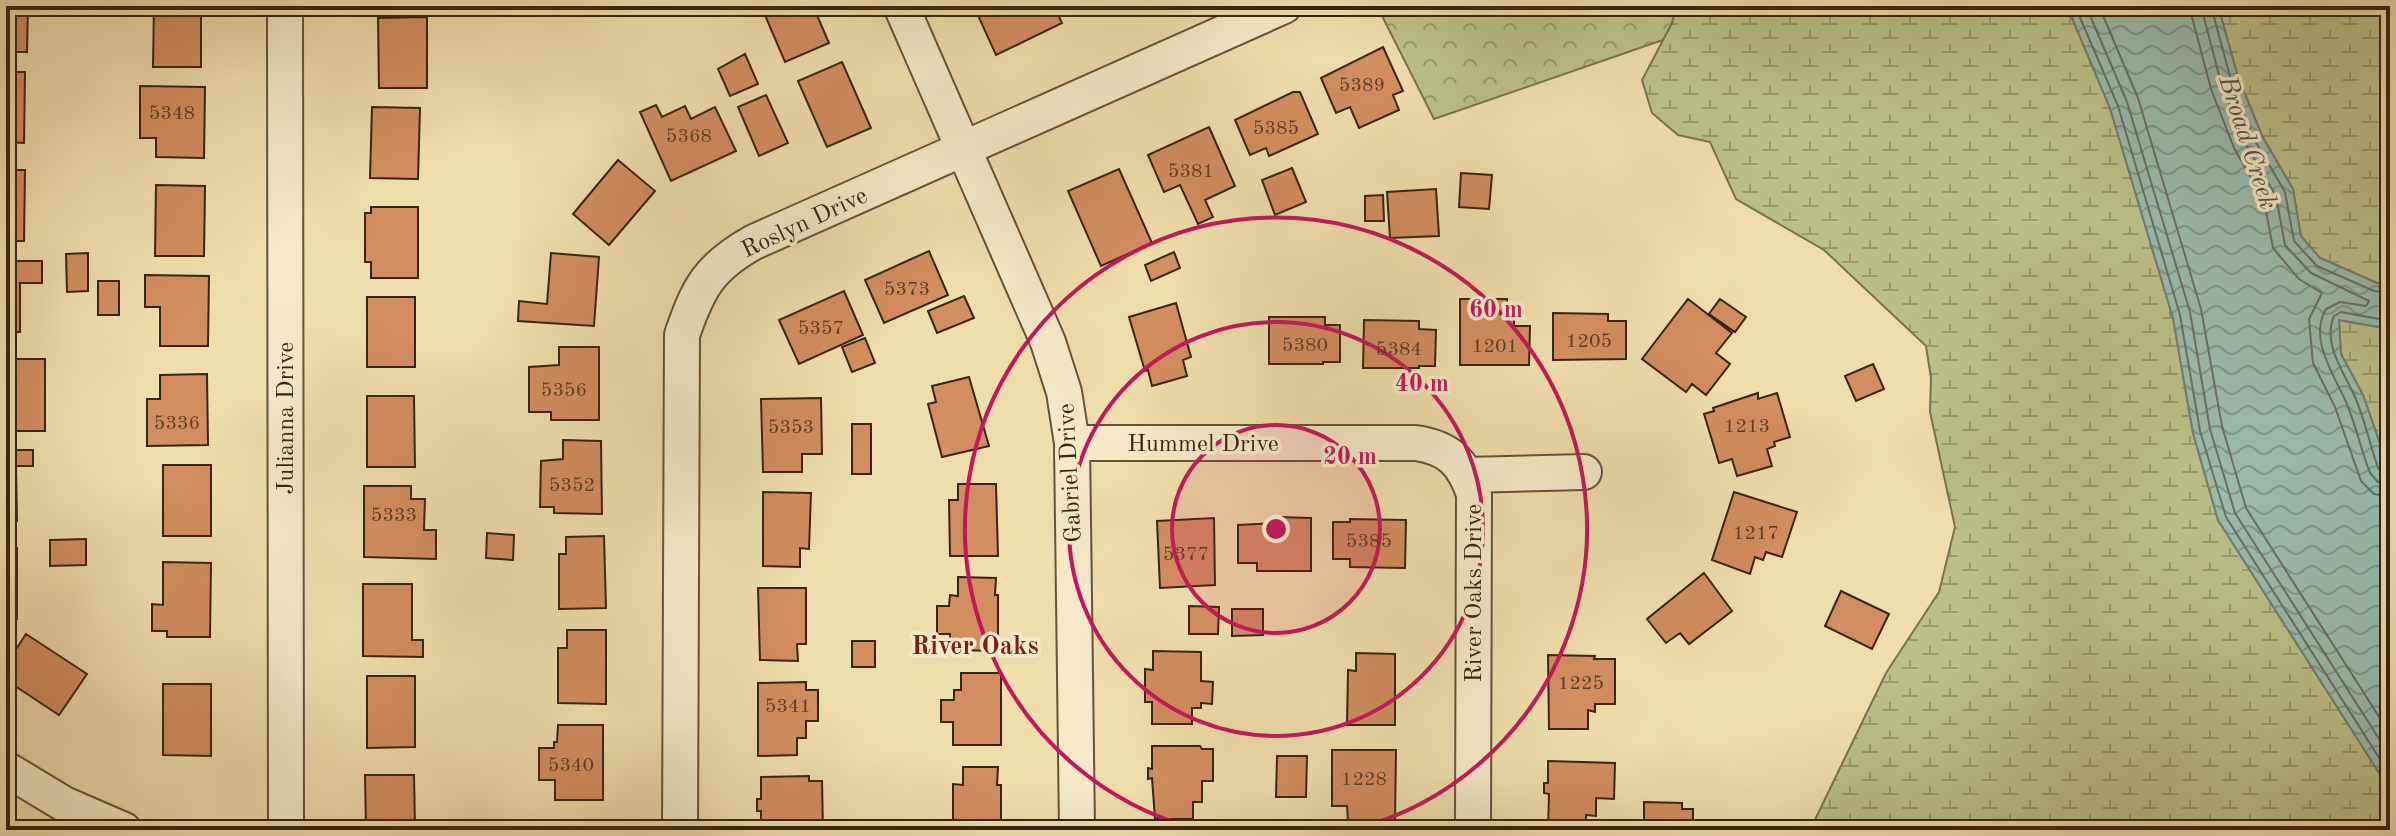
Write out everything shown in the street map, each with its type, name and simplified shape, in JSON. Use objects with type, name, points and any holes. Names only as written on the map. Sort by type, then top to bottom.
[{"type":"street","name":"Julianna Drive","points":[[285,6],[286,830]]},
{"type":"street","name":"Gabriel Drive","points":[[901,6],[1048,342],[1064,392],[1072,443],[1077,830]]},
{"type":"street","name":"Roslyn Drive","points":[[680,830],[682,335],[694,299],[713,272],[754,242],[1284,6]]},
{"type":"street","name":"Hummel Drive","points":[[1072,443],[1416,443],[1433,446],[1453,456],[1467,475]]},
{"type":"street","name":"River Oaks Drive","points":[[1473,830],[1474,494],[1467,475],[1584,472]]},
{"type":"street","points":[[6,769],[64,804],[124,830]]},
{"type":"green space","points":[[1377,6],[1676,6],[1663,40],[1434,119]]},
{"type":"green space","points":[[1676,6],[2067,6],[2110,108],[2173,318],[2193,433],[2218,520],[2390,790],[2390,830],[1810,830],[1886,673],[1939,592],[1955,527],[1930,412],[1931,378],[1926,346],[1824,250],[1736,199],[1710,142],[1678,135],[1652,113],[1642,80],[1672,23]]},
{"type":"green space","points":[[2218,6],[2390,6],[2390,286],[2320,258],[2300,236],[2293,189],[2262,136],[2238,77]]},
{"type":"green space","points":[[2339,320],[2390,329],[2390,473],[2363,395],[2341,354]]},
{"type":"water","name":"Broad Creek","points":[[2067,6],[2218,6],[2238,77],[2262,136],[2293,189],[2301,236],[2320,258],[2390,286],[2390,329],[2339,320],[2341,354],[2363,395],[2390,473],[2390,790],[2218,520],[2193,433],[2173,318],[2110,108]]},
{"type":"building","points":[[6,6],[28,6],[27,52],[6,52]]},
{"type":"building","points":[[154,6],[201,6],[201,67],[153,67]]},
{"type":"building","points":[[761,6],[813,6],[829,43],[785,62]]},
{"type":"building","points":[[989,6],[1054,6],[1062,23],[996,55],[976,11]]},
{"type":"building","points":[[427,17],[427,88],[379,88],[378,18]]},
{"type":"building","points":[[1383,47],[1403,91],[1393,95],[1399,110],[1359,128],[1350,107],[1336,113],[1321,78]]},
{"type":"building","points":[[745,54],[758,84],[730,96],[718,69]]},
{"type":"building","points":[[842,62],[871,128],[827,147],[798,81]]},
{"type":"building","points":[[6,72],[25,72],[24,143],[6,142]]},
{"type":"building","points":[[140,86],[205,87],[204,158],[156,157],[156,138],[140,138]]},
{"type":"building","points":[[1293,92],[1300,92],[1318,134],[1269,156],[1266,148],[1250,155],[1235,120]]},
{"type":"building","points":[[766,95],[788,143],[759,156],[738,107]]},
{"type":"building","points":[[656,105],[662,117],[685,106],[691,119],[715,107],[736,151],[671,181],[640,112]]},
{"type":"building","points":[[372,107],[420,108],[418,179],[370,178]]},
{"type":"building","points":[[1209,127],[1235,186],[1205,200],[1213,217],[1198,224],[1180,185],[1164,192],[1148,155]]},
{"type":"building","points":[[618,160],[655,191],[609,245],[573,214]]},
{"type":"building","points":[[1292,168],[1306,202],[1275,215],[1262,180]]},
{"type":"building","points":[[1119,169],[1152,243],[1101,266],[1068,191]]},
{"type":"building","points":[[6,170],[25,170],[24,241],[6,241]]},
{"type":"building","points":[[1461,173],[1492,175],[1489,209],[1459,207]]},
{"type":"building","points":[[156,185],[205,186],[204,256],[155,256]]},
{"type":"building","points":[[1436,189],[1439,236],[1390,238],[1387,192]]},
{"type":"building","points":[[1383,195],[1384,221],[1365,221],[1365,196]]},
{"type":"building","points":[[371,207],[418,207],[418,278],[371,278],[371,262],[365,262],[365,213],[371,213]]},
{"type":"building","points":[[929,251],[948,295],[884,323],[865,280]]},
{"type":"building","points":[[1174,252],[1180,268],[1151,281],[1145,265]]},
{"type":"building","points":[[88,253],[88,291],[67,292],[66,254]]},
{"type":"building","points":[[551,253],[599,257],[594,326],[518,321],[519,301],[547,304]]},
{"type":"building","points":[[6,261],[42,261],[42,283],[20,283],[20,332],[6,332]]},
{"type":"building","points":[[145,275],[209,276],[208,346],[160,346],[160,307],[145,307]]},
{"type":"building","points":[[98,281],[119,281],[119,315],[98,315]]},
{"type":"building","points":[[844,291],[863,335],[799,364],[779,320]]},
{"type":"building","points":[[964,296],[974,318],[937,333],[928,311]]},
{"type":"building","points":[[367,297],[415,297],[415,367],[367,367]]},
{"type":"building","points":[[1460,299],[1507,299],[1507,317],[1514,317],[1514,326],[1530,326],[1529,365],[1460,365]]},
{"type":"building","points":[[1688,299],[1732,333],[1716,353],[1730,364],[1706,395],[1692,384],[1686,392],[1642,359]]},
{"type":"building","points":[[1720,299],[1746,317],[1735,332],[1709,314]]},
{"type":"building","points":[[1176,303],[1191,357],[1183,360],[1187,376],[1152,386],[1129,317]]},
{"type":"building","points":[[1553,313],[1608,314],[1608,321],[1626,321],[1626,359],[1553,360]]},
{"type":"building","points":[[1269,317],[1325,317],[1325,325],[1340,325],[1340,362],[1269,364]]},
{"type":"building","points":[[1364,320],[1419,321],[1419,329],[1436,330],[1435,366],[1363,368]]},
{"type":"building","points":[[865,338],[875,363],[852,372],[842,347]]},
{"type":"building","points":[[559,347],[599,347],[599,420],[551,420],[551,412],[529,412],[529,367],[559,365]]},
{"type":"building","points":[[6,359],[45,359],[45,431],[6,431]]},
{"type":"building","points":[[1873,364],[1884,389],[1856,401],[1845,376]]},
{"type":"building","points":[[207,374],[208,445],[147,446],[147,399],[160,399],[160,375]]},
{"type":"building","points":[[969,377],[989,446],[942,457],[928,404],[936,402],[932,386]]},
{"type":"building","points":[[1758,393],[1758,399],[1777,393],[1790,437],[1774,442],[1775,446],[1767,449],[1772,466],[1737,476],[1732,459],[1719,463],[1704,414]]},
{"type":"building","points":[[367,396],[414,396],[415,467],[367,467]]},
{"type":"building","points":[[821,398],[822,454],[802,454],[802,472],[763,472],[761,399]]},
{"type":"building","points":[[852,424],[871,424],[871,474],[852,474]]},
{"type":"building","points":[[563,440],[601,441],[602,514],[554,513],[554,507],[540,507],[541,461],[563,459]]},
{"type":"building","points":[[6,450],[33,450],[33,466],[16,466],[17,521],[6,521]]},
{"type":"building","points":[[163,465],[211,465],[211,536],[163,536]]},
{"type":"building","points":[[958,484],[996,484],[998,556],[950,556],[949,500],[958,500]]},
{"type":"building","points":[[364,486],[411,486],[411,499],[425,499],[424,530],[436,530],[436,559],[364,557]]},
{"type":"building","points":[[763,492],[811,493],[809,549],[800,548],[800,567],[763,566]]},
{"type":"building","points":[[1734,492],[1797,512],[1782,557],[1766,552],[1763,560],[1755,557],[1750,574],[1712,560]]},
{"type":"building","points":[[1278,517],[1311,518],[1311,571],[1257,571],[1257,563],[1238,563],[1238,525],[1278,523]]},
{"type":"building","points":[[1214,518],[1215,585],[1160,588],[1157,521]]},
{"type":"building","points":[[1350,519],[1406,520],[1405,568],[1350,567],[1350,559],[1333,559],[1333,522],[1350,522]]},
{"type":"building","points":[[487,533],[514,535],[513,560],[486,558]]},
{"type":"building","points":[[604,536],[606,608],[559,609],[559,554],[566,554],[566,537]]},
{"type":"building","points":[[86,539],[86,565],[50,566],[50,540]]},
{"type":"building","points":[[6,548],[17,548],[17,619],[6,619]]},
{"type":"building","points":[[163,562],[211,563],[210,637],[167,637],[167,631],[152,631],[152,604],[163,605]]},
{"type":"building","points":[[1704,573],[1732,611],[1689,644],[1680,633],[1666,643],[1647,619]]},
{"type":"building","points":[[958,577],[996,578],[998,651],[950,650],[950,634],[937,634],[937,606],[949,606],[950,595],[958,596]]},
{"type":"building","points":[[363,584],[412,584],[412,640],[423,640],[423,657],[363,656]]},
{"type":"building","points":[[758,588],[806,588],[806,644],[797,644],[798,661],[760,660]]},
{"type":"building","points":[[1841,591],[1889,614],[1872,649],[1825,626]]},
{"type":"building","points":[[1189,606],[1219,607],[1218,634],[1189,634]]},
{"type":"building","points":[[1232,609],[1263,609],[1263,635],[1232,636]]},
{"type":"building","points":[[567,630],[606,630],[606,704],[558,703],[558,648],[567,648]]},
{"type":"building","points":[[26,634],[87,674],[59,715],[6,680],[6,665]]},
{"type":"building","points":[[852,641],[875,641],[875,667],[852,667]]},
{"type":"building","points":[[1153,651],[1201,652],[1201,681],[1213,682],[1212,704],[1201,703],[1201,708],[1192,708],[1192,724],[1152,724],[1152,702],[1145,702],[1145,669],[1153,670]]},
{"type":"building","points":[[1356,653],[1395,654],[1395,725],[1347,725],[1348,670],[1356,671]]},
{"type":"building","points":[[1548,655],[1615,659],[1615,704],[1595,704],[1595,712],[1588,710],[1588,729],[1549,729]]},
{"type":"building","points":[[961,673],[1001,673],[1001,745],[953,745],[953,722],[941,722],[941,700],[954,700],[954,690],[961,690]]},
{"type":"building","points":[[367,676],[415,676],[415,747],[367,748]]},
{"type":"building","points":[[806,682],[806,690],[818,690],[818,721],[806,721],[806,738],[797,738],[797,755],[758,756],[758,683]]},
{"type":"building","points":[[163,684],[211,684],[211,756],[163,755]]},
{"type":"building","points":[[558,725],[603,725],[603,800],[555,800],[555,780],[539,780],[539,748],[554,748]]},
{"type":"building","points":[[1152,746],[1213,749],[1213,781],[1202,781],[1202,802],[1193,802],[1193,819],[1155,819],[1152,778],[1148,779],[1148,768],[1152,769]]},
{"type":"building","points":[[1332,750],[1396,750],[1395,822],[1348,822],[1347,806],[1332,806]]},
{"type":"building","points":[[1277,756],[1307,756],[1306,797],[1276,797]]},
{"type":"building","points":[[1548,761],[1615,763],[1614,799],[1596,798],[1596,816],[1586,815],[1586,830],[1548,830],[1549,794],[1544,793],[1544,783],[1548,783]]},
{"type":"building","points":[[963,767],[998,767],[1001,830],[953,830],[953,784],[963,785]]},
{"type":"building","points":[[365,775],[414,775],[415,827],[431,827],[431,830],[366,830]]},
{"type":"building","points":[[809,776],[809,781],[822,781],[823,830],[761,830],[761,811],[757,811],[757,799],[761,799],[761,777]]},
{"type":"building","points":[[1644,802],[1682,803],[1682,809],[1693,809],[1693,825],[1682,825],[1682,830],[1644,830]]},
{"type":"building","points":[[562,822],[601,822],[601,830],[562,830]]},
{"type":"district","name":"River Oaks","points":[[975,645]]}]
